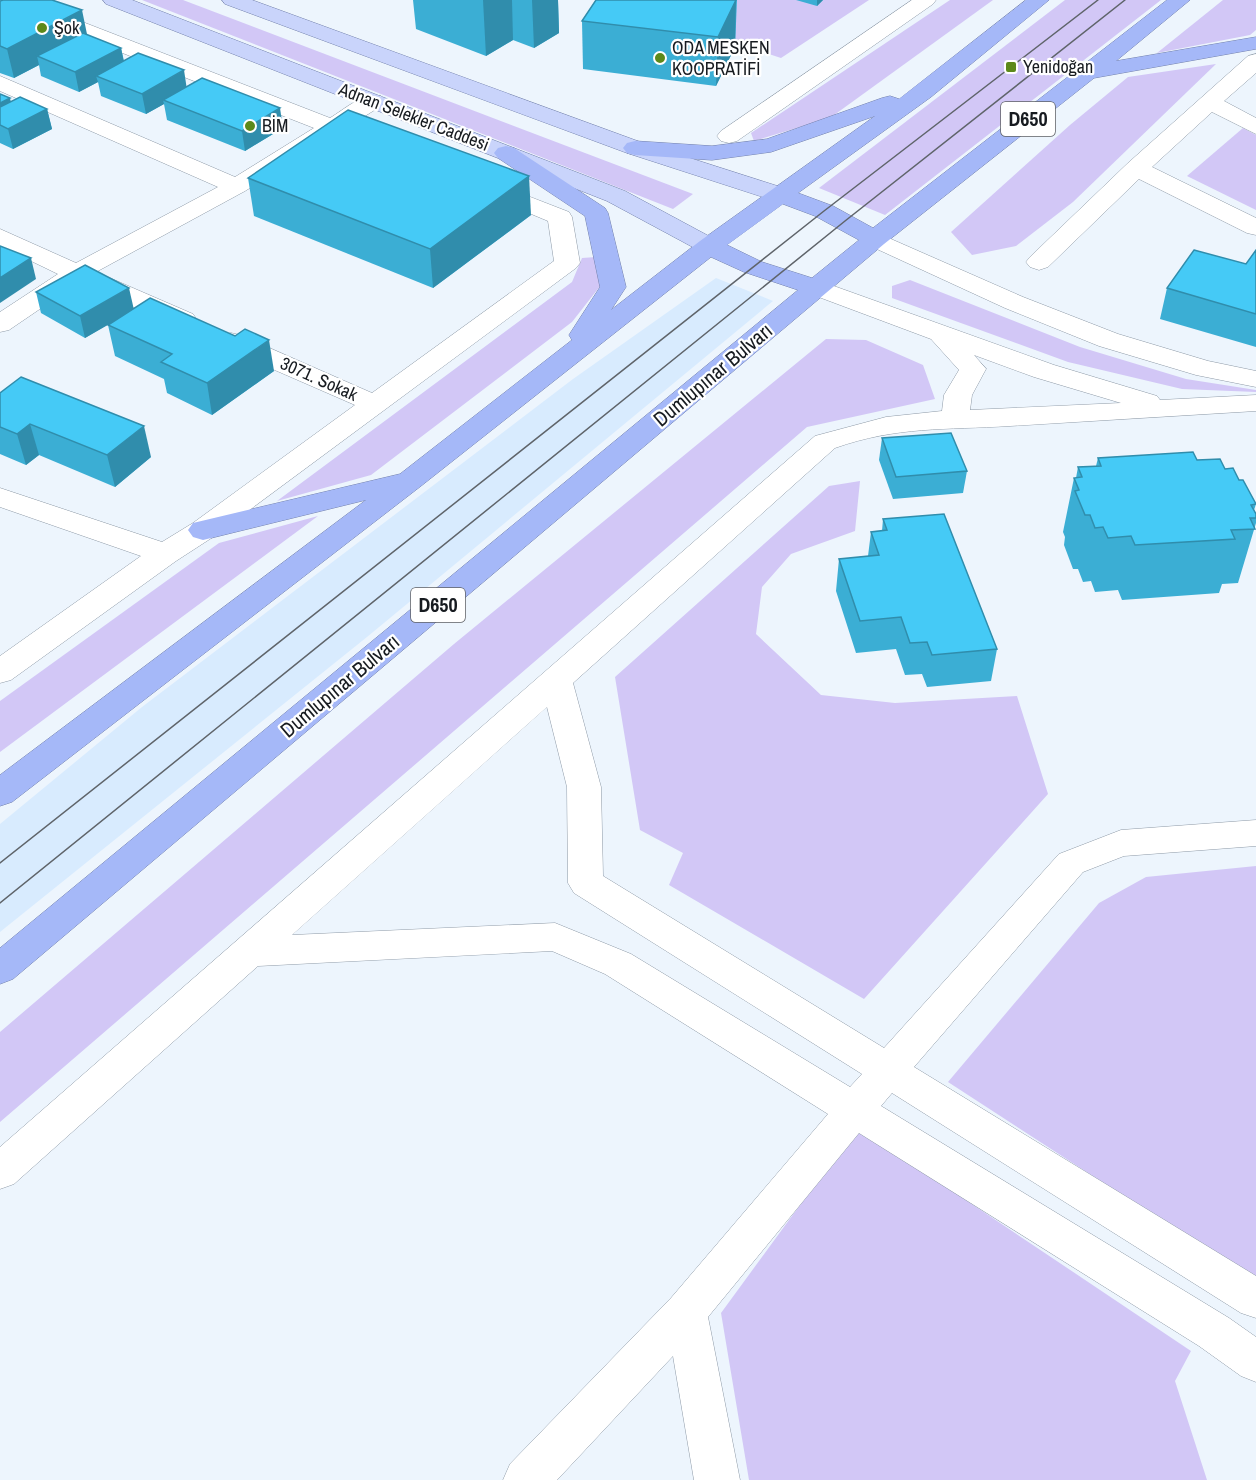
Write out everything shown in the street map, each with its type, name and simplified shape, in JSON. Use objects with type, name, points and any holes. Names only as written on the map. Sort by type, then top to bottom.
[{"type":"highway","points":[[0,793],[411,480],[709,246],[923,92],[1039,0]]},
{"type":"highway","name":"Dumlupınar Bulvarı","points":[[0,969],[875,238],[1180,0]]},
{"type":"highway","points":[[1086,73],[1256,43]]},
{"type":"highway","points":[[635,148],[712,153],[771,145],[923,92]]},
{"type":"highway","points":[[506,153],[596,213],[613,287],[568,357]]},
{"type":"highway","points":[[781,195],[824,211],[875,238]]},
{"type":"highway","points":[[709,246],[753,267],[817,288]]},
{"type":"highway","points":[[203,530],[411,480]]},
{"type":"main road","name":"Adnan Selekler Caddesi","points":[[113,0],[506,153],[645,210],[709,246]]},
{"type":"main road","points":[[232,0],[635,148],[781,195]]},
{"type":"street","points":[[729,136],[926,0]]},
{"type":"street","points":[[0,19],[23,2],[386,148]]},
{"type":"street","points":[[1039,262],[1136,168],[1256,61]]},
{"type":"street","points":[[0,83],[237,186]]},
{"type":"street","points":[[0,324],[76,273],[237,186],[373,101]]},
{"type":"street","points":[[1209,102],[1256,127]]},
{"type":"street","points":[[1136,168],[1256,228]]},
{"type":"street","points":[[6,662],[203,530],[567,263],[560,216],[473,182]]},
{"type":"street","name":"3071. Sokak","points":[[0,236],[76,273],[375,404]]},
{"type":"street","points":[[875,238],[1036,314],[1161,358],[1256,379]]},
{"type":"street","points":[[817,288],[1044,371],[1170,409]]},
{"type":"street","points":[[940,333],[973,369],[958,395],[955,418]]},
{"type":"street","points":[[0,1172],[825,442],[858,429],[883,424],[955,418],[990,419],[1256,403]]},
{"type":"street","points":[[0,497],[165,554]]},
{"type":"street","points":[[556,681],[584,787],[586,883],[1256,1299]]},
{"type":"street","points":[[526,1480],[686,1312],[888,1070],[1071,863],[1121,843],[1256,832]]},
{"type":"street","points":[[248,952],[555,937],[618,964],[663,1005],[855,1110],[1214,1332],[1256,1362]]},
{"type":"street","points":[[663,1005],[706,957]]},
{"type":"street","points":[[686,1312],[717,1480]]},
{"type":"shaded area","points":[[142,0],[183,0],[693,194],[673,209]]},
{"type":"shaded area","points":[[603,0],[869,0],[781,58]]},
{"type":"shaded area","points":[[950,0],[993,0],[830,118],[754,141],[751,133]]},
{"type":"shaded area","points":[[1065,0],[1161,0],[885,215],[819,188]]},
{"type":"shaded area","points":[[1223,0],[1256,0],[1256,30],[1250,35],[1157,53]]},
{"type":"shaded area","points":[[1216,64],[1073,202],[1016,246],[972,255],[951,232],[1070,125],[1128,77]]},
{"type":"shaded area","points":[[1243,128],[1256,135],[1256,210],[1187,176]]},
{"type":"shaded area","points":[[596,257],[601,285],[572,322],[371,475],[277,501],[572,282],[582,258]]},
{"type":"shaded area","points":[[716,278],[773,301],[367,637],[0,932],[0,824],[142,707],[573,379]]},
{"type":"shaded area","points":[[910,280],[1080,347],[1186,379],[1256,390],[1256,392],[1182,389],[1068,362],[892,298],[892,286]]},
{"type":"shaded area","points":[[826,339],[866,340],[923,365],[935,399],[807,427],[0,1122],[0,1032],[454,644]]},
{"type":"shaded area","points":[[860,481],[855,531],[791,554],[762,587],[756,634],[821,695],[895,703],[1017,696],[1048,794],[864,999],[669,885],[683,853],[640,830],[615,677],[829,486]]},
{"type":"shaded area","points":[[318,516],[0,752],[0,701],[219,543]]},
{"type":"shaded area","points":[[1256,866],[1256,1282],[948,1082],[1099,903],[1146,877]]},
{"type":"shaded area","points":[[857,1127],[1191,1351],[1175,1381],[1207,1480],[749,1480],[721,1313]]},
{"type":"building","points":[[52,0],[82,10],[7,49],[0,46],[0,1]]},
{"type":"building","points":[[596,0],[736,0],[718,37],[582,21]]},
{"type":"building","points":[[83,33],[121,48],[75,72],[37,56]]},
{"type":"building","points":[[138,53],[184,70],[142,94],[96,76]]},
{"type":"building","points":[[202,78],[280,108],[242,131],[163,100]]},
{"type":"building","points":[[0,94],[10,98],[0,103]]},
{"type":"building","points":[[20,97],[47,109],[8,129],[0,125],[0,107]]},
{"type":"building","points":[[348,110],[529,176],[430,249],[248,178]]},
{"type":"building","points":[[0,246],[31,258],[0,278]]},
{"type":"building","points":[[1194,250],[1246,264],[1256,250],[1256,314],[1167,288]]},
{"type":"building","points":[[85,265],[129,288],[80,316],[36,292]]},
{"type":"building","points":[[150,298],[235,336],[245,329],[269,340],[207,383],[161,362],[172,354],[108,325]]},
{"type":"building","points":[[21,377],[144,426],[107,455],[30,424],[17,434],[0,427],[0,393]]},
{"type":"building","points":[[951,433],[967,471],[896,477],[882,438]]},
{"type":"building","points":[[1193,452],[1197,460],[1220,459],[1225,469],[1233,468],[1239,480],[1243,480],[1256,504],[1251,505],[1256,518],[1250,518],[1255,529],[1231,530],[1235,539],[1135,545],[1131,536],[1108,538],[1103,527],[1095,528],[1090,515],[1085,515],[1075,491],[1079,490],[1074,478],[1082,477],[1078,467],[1101,466],[1098,458]]},
{"type":"building","points":[[944,514],[997,649],[932,655],[927,642],[910,643],[901,617],[860,621],[839,559],[879,555],[871,532],[887,530],[883,519]]},
{"type":"tram line","points":[[0,863],[824,211],[1098,0]]},
{"type":"tram line","points":[[0,903],[845,221],[1125,0]]},
{"type":"place","name":"Şok","points":[[42,28]]},
{"type":"place","name":"ODA MESKEN KOOPRATİFİ","points":[[660,58]]},
{"type":"place","name":"Yenidoğan","points":[[1011,67]]},
{"type":"place","name":"BİM","points":[[250,126]]}]
